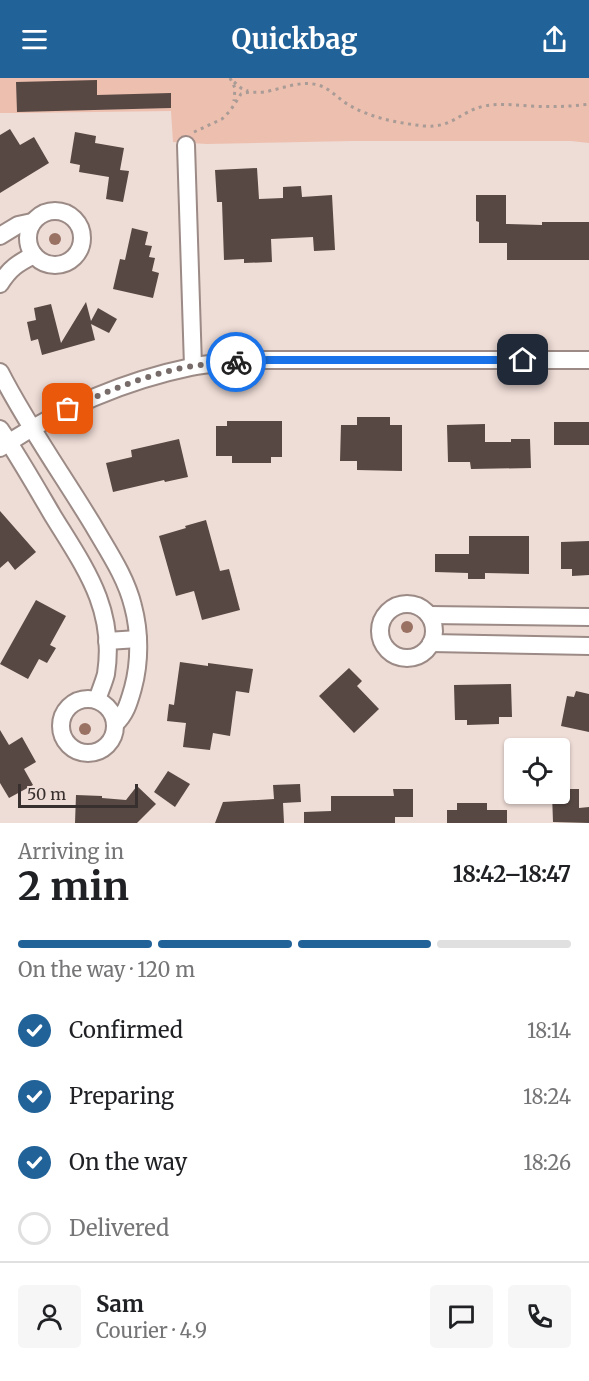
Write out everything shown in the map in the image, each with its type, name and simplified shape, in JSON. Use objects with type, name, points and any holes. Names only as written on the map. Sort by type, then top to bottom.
[{"type":"street","points":[[186,145],[193,366]]},
{"type":"street","points":[[58,211],[66,213],[77,222],[81,231],[81,242],[73,258],[63,264],[52,265],[34,255],[28,245],[27,235],[32,222],[37,217],[46,212],[58,211]]},
{"type":"street","points":[[0,236],[18,225],[32,222]]},
{"type":"street","points":[[0,284],[17,264],[34,255]]},
{"type":"street","points":[[97,700],[106,675],[107,628],[96,590],[78,557],[3,440],[96,396],[156,375],[193,366],[246,360],[589,360]]},
{"type":"street","points":[[0,372],[104,543],[128,589],[137,626],[135,678],[123,717],[115,724]]},
{"type":"street","points":[[78,557],[104,543]]},
{"type":"street","points":[[398,605],[415,605],[429,615],[434,632],[431,643],[418,655],[410,658],[393,654],[381,641],[380,624],[390,609],[398,605]]},
{"type":"street","points":[[429,615],[589,617]]},
{"type":"street","points":[[540,616],[540,645]]},
{"type":"street","points":[[107,640],[138,639]]},
{"type":"street","points":[[431,643],[589,646]]},
{"type":"street","points":[[88,698],[97,700],[110,709],[114,716],[114,733],[104,748],[86,753],[69,746],[63,738],[61,720],[64,711],[71,704],[88,698]]},
{"type":"path","points":[[231,80],[249,92]]},
{"type":"path","points":[[231,80],[235,94],[232,105]]},
{"type":"path","points":[[186,145],[189,135],[222,119],[241,94],[263,92],[297,84],[316,84],[371,115],[400,122],[433,126],[448,123],[475,108],[492,105],[566,107],[589,104]]},
{"type":"shaded area","points":[[0,78],[589,78],[589,143],[571,141],[352,141],[207,144],[173,142],[171,111],[0,113]]},
{"type":"building","points":[[97,80],[97,95],[171,93],[171,108],[17,112],[16,82]]},
{"type":"building","points":[[10,129],[20,145],[34,137],[49,163],[0,193],[0,135]]},
{"type":"building","points":[[75,132],[96,136],[95,143],[124,148],[120,170],[129,171],[123,202],[106,199],[109,177],[79,172],[80,165],[70,163]]},
{"type":"building","points":[[257,168],[259,199],[283,198],[283,187],[301,186],[302,197],[332,195],[335,250],[314,251],[313,237],[271,239],[272,262],[244,263],[244,259],[224,260],[222,202],[217,202],[215,170]]},
{"type":"building","points":[[476,195],[506,195],[506,224],[542,225],[542,222],[589,222],[589,260],[507,260],[507,243],[479,243]]},
{"type":"building","points":[[132,228],[148,232],[145,245],[152,246],[149,257],[155,258],[152,271],[159,273],[153,298],[113,289],[120,259],[125,260]]},
{"type":"building","points":[[86,302],[91,321],[98,308],[117,319],[109,333],[91,324],[95,340],[42,355],[38,339],[31,341],[27,322],[36,320],[34,308],[51,304],[61,343]]},
{"type":"building","points":[[357,417],[390,417],[390,425],[402,425],[402,471],[357,470],[357,461],[340,461],[341,425],[357,425]]},
{"type":"building","points":[[227,421],[282,421],[282,457],[271,457],[271,463],[232,463],[232,456],[216,456],[216,426],[227,426]]},
{"type":"building","points":[[554,422],[589,422],[589,445],[554,445]]},
{"type":"building","points":[[485,424],[485,442],[530,439],[531,468],[471,469],[470,462],[448,462],[447,425]]},
{"type":"building","points":[[179,439],[188,477],[113,492],[106,463],[132,457],[131,450]]},
{"type":"building","points":[[0,511],[36,552],[15,570],[8,561],[0,568]]},
{"type":"building","points":[[206,520],[220,571],[229,569],[240,610],[202,620],[194,591],[176,596],[159,536]]},
{"type":"building","points":[[469,536],[529,536],[529,574],[485,573],[485,579],[468,579],[468,573],[435,572],[435,554],[469,554]]},
{"type":"building","points":[[589,541],[589,575],[572,576],[572,569],[561,569],[561,542]]},
{"type":"building","points":[[36,600],[66,616],[50,645],[56,648],[47,663],[39,659],[28,679],[0,664]]},
{"type":"building","points":[[180,662],[253,669],[249,693],[236,691],[230,736],[213,733],[210,750],[183,747],[186,723],[167,721],[169,704],[174,705]]},
{"type":"building","points":[[349,668],[362,681],[357,686],[379,709],[354,733],[319,696]]},
{"type":"building","points":[[511,684],[512,717],[499,717],[499,724],[467,725],[467,720],[455,720],[454,685]]},
{"type":"building","points":[[576,691],[589,694],[589,732],[561,726],[567,696],[574,697]]},
{"type":"building","points":[[0,730],[9,745],[22,737],[36,762],[24,769],[33,785],[9,798],[0,783]]},
{"type":"building","points":[[168,771],[190,784],[175,807],[154,792]]},
{"type":"building","points":[[300,784],[301,802],[283,803],[284,823],[215,823],[223,802],[274,799],[273,785]]},
{"type":"building","points":[[137,786],[156,804],[137,823],[75,823],[76,795],[126,800]]},
{"type":"building","points":[[393,789],[413,789],[413,817],[395,817],[395,823],[304,823],[304,812],[331,811],[331,796],[394,796]]},
{"type":"building","points":[[570,789],[579,789],[579,808],[589,807],[589,823],[553,822],[552,804],[570,804]]},
{"type":"building","points":[[457,803],[487,803],[487,810],[507,810],[507,823],[447,823],[447,810],[457,810]]},
{"type":"way so far","points":[[68,409],[96,396],[156,375],[193,366],[236,362]]},
{"type":"route","points":[[236,362],[246,360],[523,360]]}]
